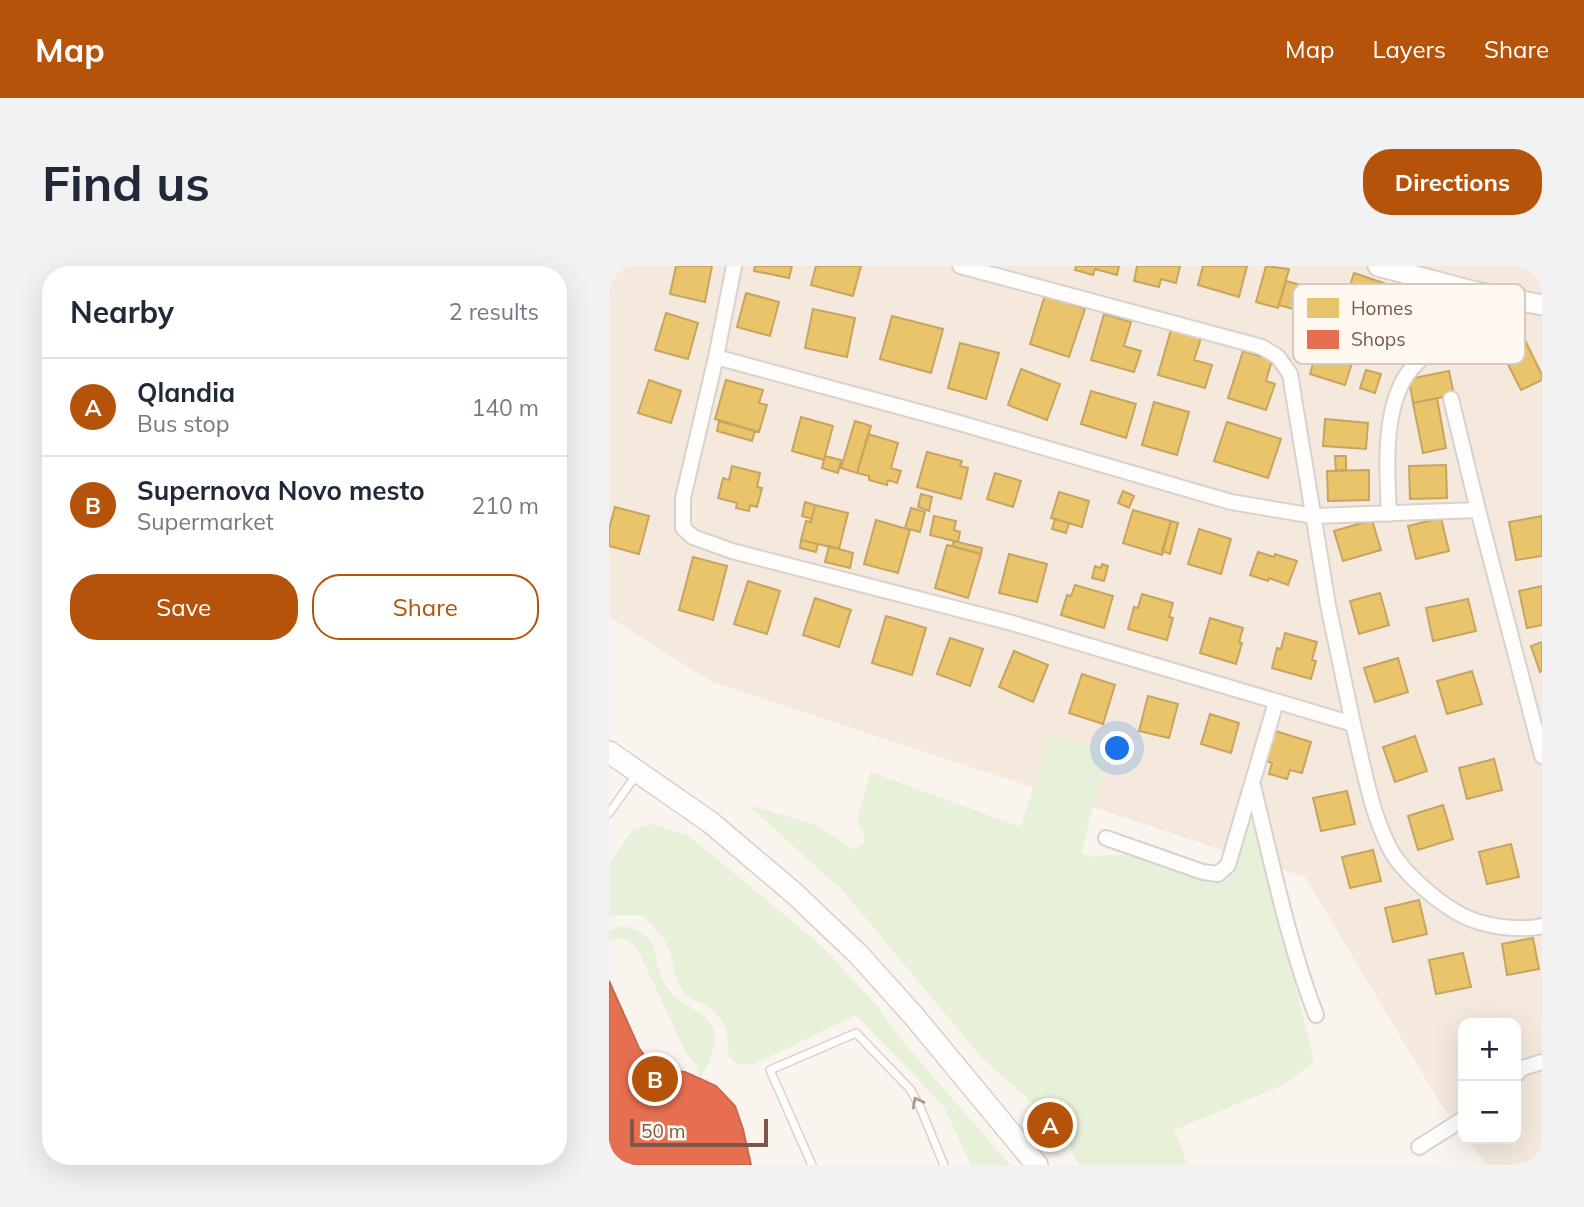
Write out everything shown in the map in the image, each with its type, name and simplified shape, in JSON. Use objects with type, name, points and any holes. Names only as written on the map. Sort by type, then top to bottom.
[{"type":"main road","points":[[609,752],[710,822],[795,894],[859,956],[913,1015],[1037,1165]]},
{"type":"street","points":[[734,266],[682,506],[683,528],[693,537],[732,551],[1012,623],[1353,723]]},
{"type":"street","points":[[960,266],[1262,347],[1278,356],[1290,374],[1328,605],[1353,723],[1374,804],[1390,848],[1422,886],[1472,919],[1497,925],[1542,926]]},
{"type":"street","points":[[1378,266],[1446,284]]},
{"type":"street","points":[[716,357],[956,422],[1231,502],[1314,516],[1478,510]]},
{"type":"street","points":[[1389,514],[1388,438],[1403,380],[1416,364]]},
{"type":"street","points":[[1451,399],[1542,756]]},
{"type":"street","points":[[1106,838],[1203,872],[1218,874],[1228,865],[1276,702]]},
{"type":"street","points":[[1252,785],[1286,918],[1316,1015]]},
{"type":"street","points":[[1521,1069],[1542,1062]]},
{"type":"street","points":[[1419,1147],[1458,1122]]},
{"type":"lane","points":[[609,813],[638,773]]},
{"type":"lane","points":[[812,1165],[770,1070],[856,1033],[910,1089],[944,1165]]},
{"type":"shaded area","points":[[609,266],[1542,266],[1542,1165],[1487,1165],[1471,1144],[1521,1144],[1521,1018],[1458,1018],[1458,1126],[1440,1103],[1305,877],[712,682],[609,617]]},
{"type":"green space","points":[[1051,736],[1107,752],[1081,853],[1085,855],[1141,858],[1223,883],[1239,859],[1250,812],[1254,813],[1314,1062],[1285,1084],[1174,1130],[1188,1165],[1079,1165],[1059,1127],[981,1057],[844,892],[748,805],[817,825],[854,850],[866,841],[857,819],[871,772],[1020,827]]},
{"type":"green space","points":[[652,824],[689,836],[816,941],[879,1008],[903,1042],[1010,1165],[971,1165],[943,1105],[856,1015],[754,1064],[742,1064],[730,1058],[724,1025],[712,1009],[686,995],[676,978],[669,949],[657,931],[642,915],[615,915],[609,918],[609,864],[633,830]]},
{"type":"green space","points":[[620,926],[644,934],[654,948],[667,988],[683,1003],[701,1014],[713,1029],[715,1039],[712,1053],[700,1077],[637,948],[627,940],[617,938],[609,942],[609,931]]},
{"type":"building: Homes","points":[[676,266],[712,266],[705,302],[670,294]]},
{"type":"building: Homes","points":[[755,266],[792,266],[789,278],[754,271]]},
{"type":"building: Homes","points":[[816,266],[861,266],[853,296],[811,285]]},
{"type":"building: Homes","points":[[1076,266],[1119,266],[1117,275],[1095,269],[1093,275],[1075,270]]},
{"type":"building: Homes","points":[[1137,266],[1180,266],[1176,283],[1161,279],[1159,287],[1134,281]]},
{"type":"building: Homes","points":[[1203,266],[1247,266],[1239,297],[1198,285]]},
{"type":"building: Homes","points":[[1266,266],[1289,269],[1278,308],[1256,302]]},
{"type":"building: Homes","points":[[1354,273],[1384,283],[1384,284],[1350,284]]},
{"type":"building: Homes","points":[[1286,281],[1297,284],[1293,284],[1293,309],[1279,305]]},
{"type":"building: Homes","points":[[746,293],[779,302],[770,336],[737,327]]},
{"type":"building: Homes","points":[[1045,295],[1085,309],[1069,357],[1030,344]]},
{"type":"building: Homes","points":[[813,309],[855,318],[847,357],[805,348]]},
{"type":"building: Homes","points":[[666,313],[698,323],[688,359],[655,350]]},
{"type":"building: Homes","points":[[1104,314],[1131,322],[1124,346],[1141,351],[1134,372],[1091,360]]},
{"type":"building: Homes","points":[[892,316],[943,329],[931,373],[880,359]]},
{"type":"building: Homes","points":[[1172,326],[1202,335],[1194,360],[1212,365],[1205,388],[1158,375]]},
{"type":"building: Homes","points":[[1525,340],[1542,380],[1521,390],[1508,364],[1525,364]]},
{"type":"building: Homes","points":[[960,343],[999,353],[986,399],[948,388]]},
{"type":"building: Homes","points":[[1243,351],[1272,360],[1266,381],[1275,384],[1266,410],[1228,398]]},
{"type":"building: Homes","points":[[1313,364],[1352,364],[1345,385],[1310,374]]},
{"type":"building: Homes","points":[[1021,369],[1060,384],[1047,420],[1008,405]]},
{"type":"building: Homes","points":[[1366,370],[1381,374],[1375,393],[1360,388]]},
{"type":"building: Homes","points":[[1449,371],[1454,395],[1413,403],[1409,379]]},
{"type":"building: Homes","points":[[649,380],[681,391],[671,423],[638,413]]},
{"type":"building: Homes","points":[[726,380],[763,390],[759,403],[767,405],[759,432],[715,419]]},
{"type":"building: Homes","points":[[1091,391],[1136,404],[1126,438],[1081,424]]},
{"type":"building: Homes","points":[[1437,398],[1446,448],[1423,453],[1413,403]]},
{"type":"building: Homes","points":[[1154,402],[1189,412],[1177,455],[1142,445]]},
{"type":"building: Homes","points":[[801,417],[833,426],[824,460],[792,451]]},
{"type":"building: Homes","points":[[1325,419],[1368,423],[1366,449],[1323,446]]},
{"type":"building: Homes","points":[[719,421],[755,431],[752,441],[717,431]]},
{"type":"building: Homes","points":[[855,421],[871,426],[857,473],[841,468]]},
{"type":"building: Homes","points":[[1227,422],[1281,439],[1268,478],[1214,461]]},
{"type":"building: Homes","points":[[868,434],[898,443],[891,468],[901,471],[897,483],[888,480],[887,485],[857,473]]},
{"type":"building: Homes","points":[[927,452],[962,461],[960,466],[968,468],[961,499],[917,487]]},
{"type":"building: Homes","points":[[825,456],[841,460],[838,473],[822,468]]},
{"type":"building: Homes","points":[[1335,456],[1346,456],[1346,470],[1336,471]]},
{"type":"building: Homes","points":[[1446,465],[1447,498],[1410,499],[1409,466]]},
{"type":"building: Homes","points":[[732,466],[760,473],[757,487],[762,488],[757,507],[750,505],[749,511],[736,508],[737,503],[718,498],[723,478],[729,480]]},
{"type":"building: Homes","points":[[1369,470],[1369,500],[1328,501],[1327,471]]},
{"type":"building: Homes","points":[[995,473],[1021,481],[1013,507],[987,499]]},
{"type":"building: Homes","points":[[1123,491],[1134,496],[1129,508],[1118,503]]},
{"type":"building: Homes","points":[[1059,492],[1089,501],[1082,527],[1051,518]]},
{"type":"building: Homes","points":[[921,494],[932,497],[929,511],[918,507]]},
{"type":"building: Homes","points":[[805,502],[815,505],[812,519],[802,516]]},
{"type":"building: Homes","points":[[815,505],[848,513],[839,549],[801,540],[806,521],[811,522]]},
{"type":"building: Homes","points":[[615,507],[649,516],[639,554],[609,546],[609,529]]},
{"type":"building: Homes","points":[[911,508],[925,512],[920,532],[905,528]]},
{"type":"building: Homes","points":[[1133,510],[1171,521],[1162,555],[1123,543]]},
{"type":"building: Homes","points":[[934,516],[956,521],[954,530],[960,532],[958,542],[930,535]]},
{"type":"building: Homes","points":[[1542,516],[1542,556],[1516,560],[1509,522]]},
{"type":"building: Homes","points":[[1441,518],[1449,551],[1416,559],[1408,526]]},
{"type":"building: Homes","points":[[1055,519],[1069,523],[1066,533],[1052,529]]},
{"type":"building: Homes","points":[[876,520],[910,530],[898,573],[864,564]]},
{"type":"building: Homes","points":[[1372,520],[1381,550],[1343,561],[1334,531]]},
{"type":"building: Homes","points":[[1171,521],[1178,523],[1170,554],[1162,551]]},
{"type":"building: Homes","points":[[1199,529],[1231,539],[1221,574],[1188,564]]},
{"type":"building: Homes","points":[[801,540],[818,544],[816,552],[800,548]]},
{"type":"building: Homes","points":[[954,541],[982,548],[981,554],[952,546]]},
{"type":"building: Homes","points":[[947,545],[981,554],[968,598],[935,588]]},
{"type":"building: Homes","points":[[829,546],[853,553],[850,568],[825,562]]},
{"type":"building: Homes","points":[[1258,552],[1297,561],[1288,585],[1250,575]]},
{"type":"building: Homes","points":[[1009,554],[1047,564],[1037,602],[999,593]]},
{"type":"building: Homes","points":[[693,557],[727,566],[713,620],[679,610]]},
{"type":"building: Homes","points":[[1102,564],[1108,566],[1104,581],[1092,578],[1095,566],[1101,568]]},
{"type":"building: Homes","points":[[748,581],[780,591],[767,634],[734,624]]},
{"type":"building: Homes","points":[[1075,585],[1113,596],[1104,628],[1061,615],[1067,595],[1071,596]]},
{"type":"building: Homes","points":[[1542,586],[1542,625],[1527,628],[1519,591]]},
{"type":"building: Homes","points":[[1380,593],[1389,625],[1359,634],[1350,601]]},
{"type":"building: Homes","points":[[1142,594],[1173,603],[1169,617],[1173,618],[1167,640],[1128,629],[1134,607],[1138,608]]},
{"type":"building: Homes","points":[[815,598],[851,610],[839,647],[803,635]]},
{"type":"building: Homes","points":[[1468,599],[1476,631],[1433,641],[1426,608]]},
{"type":"building: Homes","points":[[886,616],[926,628],[912,675],[872,663]]},
{"type":"building: Homes","points":[[1210,618],[1243,628],[1236,664],[1200,653]]},
{"type":"building: Homes","points":[[1285,633],[1317,642],[1311,679],[1272,668],[1277,648],[1281,649]]},
{"type":"building: Homes","points":[[950,638],[983,649],[970,686],[937,674]]},
{"type":"building: Homes","points":[[1542,642],[1542,671],[1540,672],[1531,646]]},
{"type":"building: Homes","points":[[1014,651],[1048,665],[1033,702],[999,687]]},
{"type":"building: Homes","points":[[1398,658],[1408,692],[1375,702],[1364,668]]},
{"type":"building: Homes","points":[[1472,671],[1482,704],[1447,714],[1437,681]]},
{"type":"building: Homes","points":[[1082,674],[1115,685],[1103,724],[1069,713]]},
{"type":"building: Homes","points":[[1148,696],[1178,704],[1169,738],[1139,731]]},
{"type":"building: Homes","points":[[1210,714],[1239,723],[1231,753],[1201,744]]},
{"type":"building: Homes","points":[[1272,730],[1311,742],[1302,773],[1290,770],[1287,779],[1269,774],[1272,763],[1263,760]]},
{"type":"building: Homes","points":[[1415,736],[1427,771],[1395,782],[1383,747]]},
{"type":"building: Homes","points":[[1494,759],[1502,790],[1467,799],[1459,768]]},
{"type":"building: Homes","points":[[1347,791],[1355,824],[1321,831],[1313,798]]},
{"type":"building: Homes","points":[[1443,805],[1453,839],[1418,850],[1408,816]]},
{"type":"building: Homes","points":[[1511,844],[1519,877],[1487,884],[1479,852]]},
{"type":"building: Homes","points":[[1373,850],[1381,881],[1350,888],[1342,857]]},
{"type":"building: Homes","points":[[1419,900],[1427,934],[1393,942],[1385,908]]},
{"type":"building: Homes","points":[[1533,938],[1539,969],[1507,975],[1502,944]]},
{"type":"building: Homes","points":[[1463,953],[1471,987],[1436,994],[1429,960]]},
{"type":"building: Shops","points":[[609,981],[639,1048],[654,1068],[685,1072],[716,1086],[735,1106],[751,1165],[609,1165]]},
{"type":"place","name":"Supernova Novo mesto","points":[[655,1079]]},
{"type":"place","name":"Qlandia","points":[[1050,1125]]}]
